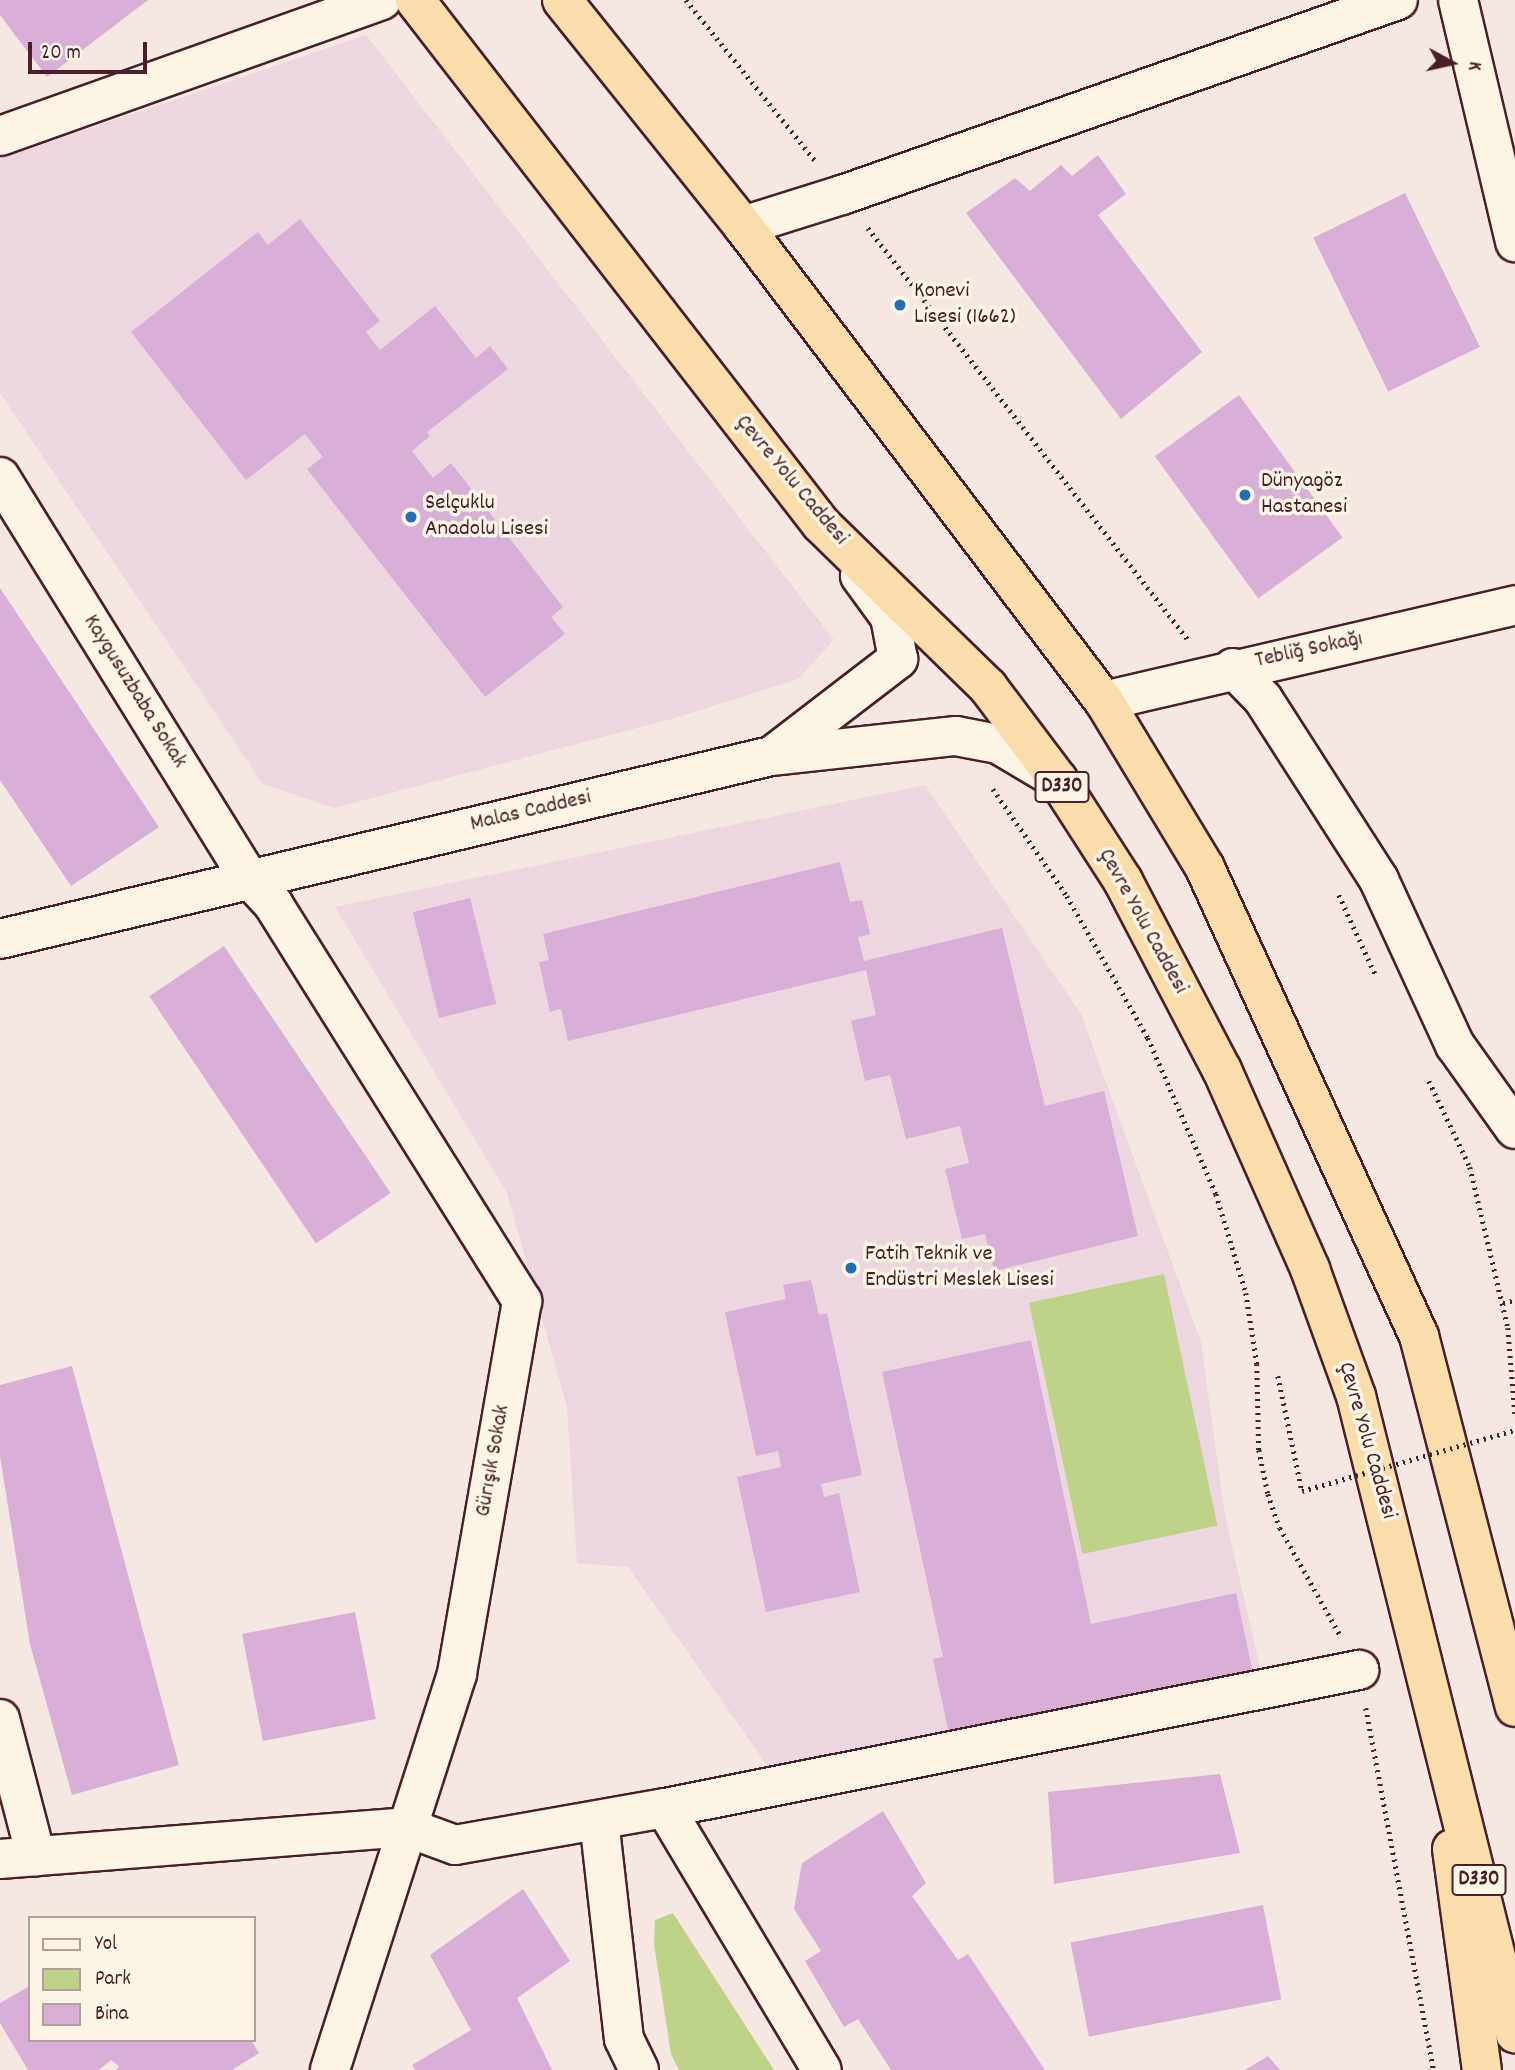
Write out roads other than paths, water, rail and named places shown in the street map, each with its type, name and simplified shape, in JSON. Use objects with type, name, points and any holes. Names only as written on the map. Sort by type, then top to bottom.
[{"type":"highway","name":"Çevre Yolu Caddesi","points":[[415,0],[821,524],[988,687],[1058,780],[1123,881],[1222,1070],[1310,1269],[1356,1396],[1515,2033]]},
{"type":"highway","points":[[562,0],[743,226],[1104,701],[1205,868],[1419,1336],[1515,1705]]},
{"type":"highway","points":[[1440,1728],[1459,1921],[1482,2070]]},
{"type":"street","points":[[0,136],[381,0]]},
{"type":"street","points":[[1458,0],[1515,242]]},
{"type":"street","points":[[743,226],[842,195],[1382,2]]},
{"type":"street","name":"Kaygusuzbaba Sokak","points":[[0,477],[260,891]]},
{"type":"street","points":[[772,756],[898,659],[890,617],[821,524]]},
{"type":"street","name":"Tebliğ Sokağı","points":[[1104,701],[1233,668],[1515,605]]},
{"type":"street","points":[[1233,668],[1263,699],[1379,880],[1455,1045],[1515,1129]]},
{"type":"street","name":"Malas Caddesi","points":[[0,939],[260,891],[772,756],[956,736],[998,744],[1058,780]]},
{"type":"street","name":"Gürışık Sokak","points":[[260,891],[522,1301],[457,1674],[330,2070]]},
{"type":"street","points":[[0,1719],[18,1857],[406,1827],[455,1844],[666,1808],[1359,1670]]},
{"type":"street","points":[[666,1808],[822,2070]]},
{"type":"street","points":[[599,1820],[624,2039],[639,2070]]},
{"type":"place","name":"Konevi Lisesi (1662)","points":[[900,305]]},
{"type":"place","name":"Dünyagöz Hastanesi","points":[[1245,495]]},
{"type":"place","name":"Selçuklu Anadolu Lisesi","points":[[411,517]]},
{"type":"place","name":"Fatih Teknik ve Endüstri Meslek Lisesi","points":[[851,1268]]}]
